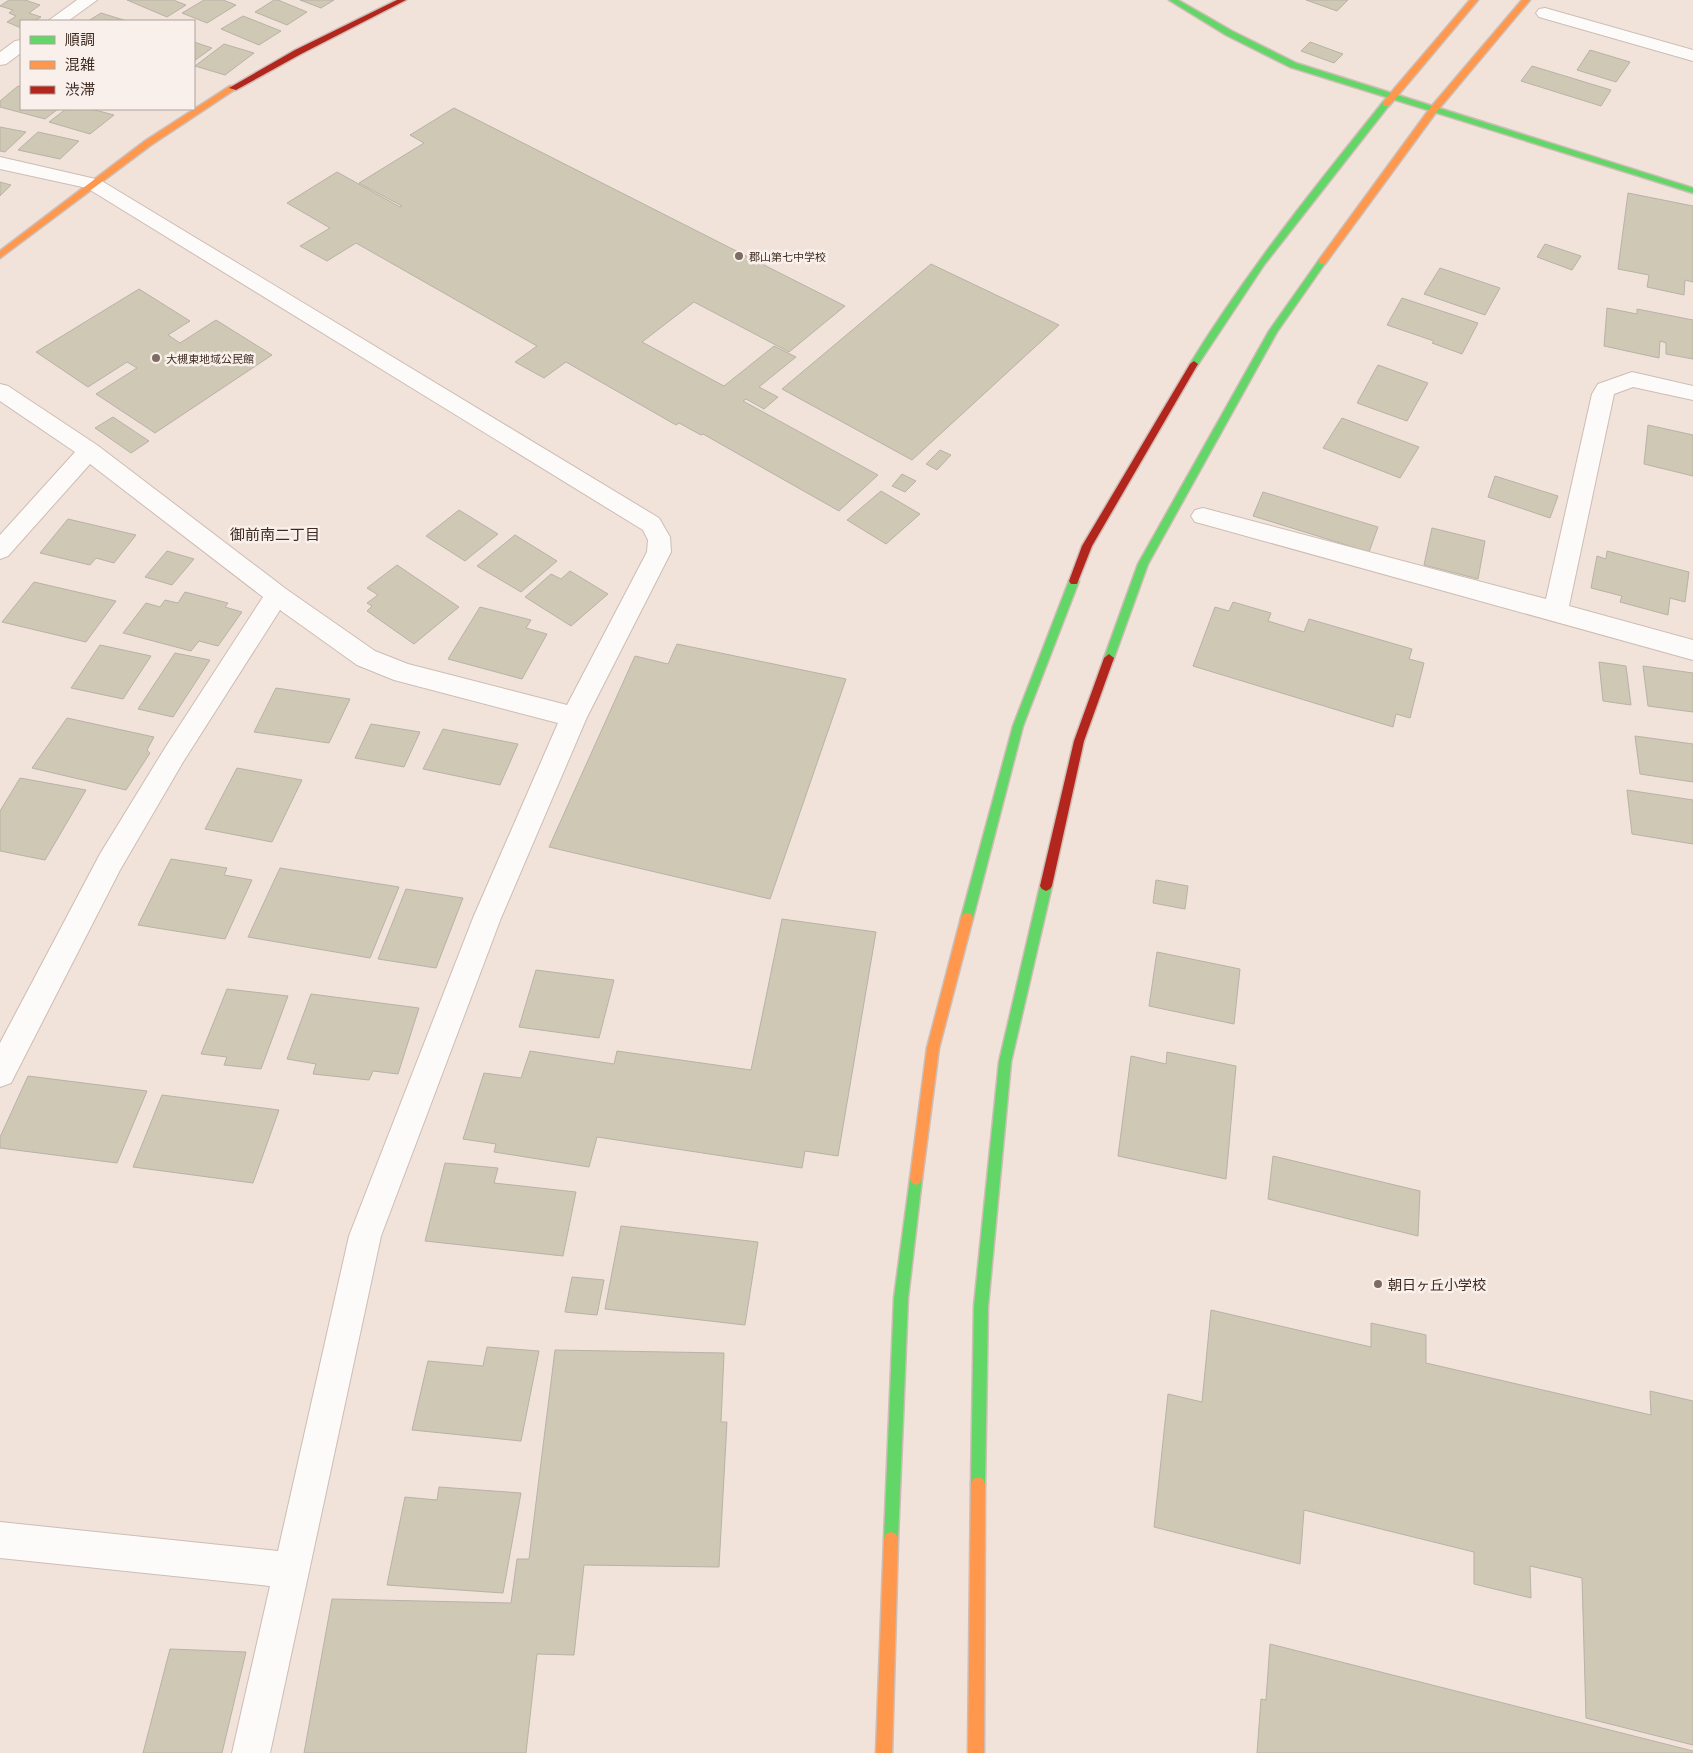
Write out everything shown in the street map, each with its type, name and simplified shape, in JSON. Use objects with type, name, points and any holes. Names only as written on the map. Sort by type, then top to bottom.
[{"type":"street","points":[[58,20],[87,0]]},
{"type":"street","points":[[0,255],[93,184],[198,109],[280,61],[402,0]]},
{"type":"street","points":[[1173,0],[1229,33],[1293,65],[1693,191]]},
{"type":"street","points":[[884,1753],[885,1668],[901,1298],[933,1048],[1018,726],[1087,546],[1224,314],[1305,205],[1392,96],[1474,0]]},
{"type":"street","points":[[976,1753],[975,1673],[981,1306],[1006,1062],[1079,741],[1142,564],[1273,331],[1350,221],[1434,109],[1526,0]]},
{"type":"street","points":[[1544,13],[1693,56]]},
{"type":"street","points":[[0,60],[20,46]]},
{"type":"street","points":[[0,163],[93,184],[651,524],[657,530],[661,541],[659,552],[574,717],[487,918],[365,1236],[251,1753]]},
{"type":"street","points":[[1556,611],[1601,404],[1606,389],[1632,379],[1693,393]]},
{"type":"street","points":[[0,391],[89,450],[277,595],[366,658],[384,667],[574,717]]},
{"type":"street","points":[[0,550],[89,450]]},
{"type":"street","points":[[1203,516],[1693,650]]},
{"type":"street","points":[[0,1073],[110,862],[174,755],[277,595]]},
{"type":"street","points":[[0,1540],[290,1570]]},
{"type":"building","points":[[9,0],[25,0],[40,5],[29,13],[41,17],[36,20],[20,20],[20,28],[7,22],[16,16],[9,13],[13,10],[0,6]]},
{"type":"building","points":[[127,0],[173,0],[186,5],[167,17]]},
{"type":"building","points":[[204,0],[223,0],[236,5],[207,23],[182,13]]},
{"type":"building","points":[[274,0],[307,12],[287,25],[255,12]]},
{"type":"building","points":[[300,0],[334,0],[321,8]]},
{"type":"building","points":[[1306,0],[1348,0],[1337,11]]},
{"type":"building","points":[[101,13],[124,20],[90,20]]},
{"type":"building","points":[[243,16],[281,31],[259,45],[221,29]]},
{"type":"building","points":[[195,42],[212,48],[195,60]]},
{"type":"building","points":[[1310,42],[1343,54],[1334,63],[1301,51]]},
{"type":"building","points":[[224,44],[254,53],[225,75],[195,66]]},
{"type":"building","points":[[1590,50],[1630,62],[1616,82],[1577,70]]},
{"type":"building","points":[[1532,66],[1611,90],[1601,106],[1521,81]]},
{"type":"building","points":[[18,86],[20,87],[20,110],[57,110],[45,119],[0,107],[0,101]]},
{"type":"building","points":[[454,108],[845,306],[789,352],[694,302],[642,342],[724,386],[774,346],[796,357],[759,387],[778,397],[764,409],[746,399],[743,401],[878,475],[839,511],[703,434],[701,435],[679,423],[676,425],[566,362],[544,378],[515,362],[537,346],[356,243],[327,261],[300,246],[330,228],[287,203],[337,172],[400,207],[402,206],[359,183],[424,143],[410,135]]},
{"type":"building","points":[[65,110],[95,110],[114,115],[90,134],[49,122]]},
{"type":"building","points":[[0,127],[26,132],[5,152],[0,151]]},
{"type":"building","points":[[38,132],[79,141],[60,159],[18,150]]},
{"type":"building","points":[[0,182],[11,185],[0,196]]},
{"type":"building","points":[[1628,193],[1693,206],[1693,282],[1685,280],[1684,295],[1647,287],[1649,275],[1618,269]]},
{"type":"building","points":[[1545,244],[1581,256],[1572,270],[1537,257]]},
{"type":"building","points":[[931,264],[1059,325],[912,460],[782,389]]},
{"type":"building","points":[[1440,268],[1500,288],[1485,315],[1424,294]]},
{"type":"building","name":"大槻東地域公民館","points":[[139,289],[190,321],[168,335],[180,343],[216,320],[272,355],[155,433],[96,394],[137,368],[127,362],[88,387],[36,352]]},
{"type":"building","points":[[1402,298],[1478,323],[1462,354],[1432,343],[1434,341],[1387,325]]},
{"type":"building","points":[[1607,308],[1637,314],[1637,309],[1693,320],[1693,359],[1666,354],[1666,343],[1660,341],[1659,358],[1604,346]]},
{"type":"building","points":[[1378,365],[1428,383],[1407,421],[1357,403]]},
{"type":"building","points":[[113,417],[149,441],[131,453],[95,428]]},
{"type":"building","points":[[1342,418],[1419,447],[1400,478],[1323,448]]},
{"type":"building","points":[[1648,425],[1693,435],[1693,476],[1644,464]]},
{"type":"building","points":[[940,450],[951,455],[937,470],[926,464]]},
{"type":"building","points":[[902,474],[916,481],[905,492],[892,486]]},
{"type":"building","points":[[1495,476],[1558,496],[1550,518],[1488,497]]},
{"type":"building","points":[[881,491],[920,514],[886,544],[847,520]]},
{"type":"building","points":[[1263,492],[1378,527],[1369,552],[1253,516]]},
{"type":"building","points":[[459,510],[498,534],[465,561],[426,536]]},
{"type":"building","points":[[68,519],[136,535],[114,563],[96,558],[90,565],[40,553]]},
{"type":"building","points":[[1432,528],[1485,541],[1478,579],[1424,565]]},
{"type":"building","points":[[515,535],[557,561],[521,592],[477,566]]},
{"type":"building","points":[[167,551],[194,559],[172,585],[145,577]]},
{"type":"building","points":[[1607,551],[1689,572],[1685,602],[1670,598],[1668,615],[1620,602],[1622,596],[1591,588],[1597,556],[1606,559]]},
{"type":"building","points":[[397,565],[459,607],[414,644],[367,611],[372,606],[367,603],[378,595],[367,588]]},
{"type":"building","points":[[570,571],[608,594],[571,626],[525,597],[551,574],[561,579]]},
{"type":"building","points":[[34,582],[116,601],[86,642],[2,622]]},
{"type":"building","points":[[185,592],[228,603],[225,607],[242,612],[218,646],[199,641],[191,651],[123,633],[146,603],[160,607],[165,600],[178,603]]},
{"type":"building","points":[[1233,602],[1271,613],[1268,621],[1304,632],[1309,619],[1412,649],[1409,659],[1424,663],[1410,718],[1396,714],[1393,727],[1193,666],[1215,607],[1229,611]]},
{"type":"building","points":[[480,607],[531,620],[526,628],[547,634],[522,679],[448,659]]},
{"type":"building","points":[[677,644],[846,679],[770,899],[549,847],[635,656],[668,664]]},
{"type":"building","points":[[100,645],[151,656],[123,699],[71,688]]},
{"type":"building","points":[[175,653],[210,660],[173,717],[138,709]]},
{"type":"building","points":[[1599,662],[1626,666],[1631,705],[1603,701]]},
{"type":"building","points":[[1643,666],[1693,673],[1693,712],[1648,706]]},
{"type":"building","points":[[276,688],[350,699],[329,743],[254,732]]},
{"type":"building","points":[[67,718],[154,737],[147,750],[150,753],[126,790],[32,768]]},
{"type":"building","points":[[371,724],[420,732],[404,767],[355,758]]},
{"type":"building","points":[[443,729],[518,744],[500,785],[423,769]]},
{"type":"building","points":[[1635,736],[1693,744],[1693,782],[1640,774]]},
{"type":"building","points":[[237,768],[302,780],[272,842],[205,829]]},
{"type":"building","points":[[20,778],[86,790],[45,860],[0,851],[0,811]]},
{"type":"building","points":[[1627,790],[1693,800],[1693,844],[1632,834]]},
{"type":"building","points":[[171,859],[227,868],[224,875],[252,880],[225,939],[138,925]]},
{"type":"building","points":[[280,868],[399,887],[370,958],[248,937]]},
{"type":"building","points":[[1156,880],[1188,886],[1185,909],[1153,903]]},
{"type":"building","points":[[406,889],[463,898],[436,968],[378,959]]},
{"type":"building","points":[[782,919],[876,932],[838,1156],[805,1151],[802,1168],[597,1137],[589,1167],[494,1152],[496,1144],[463,1139],[484,1073],[521,1078],[530,1051],[614,1064],[617,1051],[751,1070]]},
{"type":"building","points":[[1157,952],[1240,969],[1234,1024],[1149,1006]]},
{"type":"building","points":[[536,970],[614,980],[599,1038],[519,1027]]},
{"type":"building","points":[[227,989],[288,996],[261,1069],[224,1065],[227,1057],[201,1054]]},
{"type":"building","points":[[311,994],[419,1008],[398,1074],[373,1071],[369,1080],[313,1074],[316,1064],[287,1059]]},
{"type":"building","points":[[1167,1052],[1236,1066],[1226,1179],[1118,1156],[1131,1056],[1166,1064]]},
{"type":"building","points":[[28,1076],[147,1091],[117,1163],[0,1148],[0,1137]]},
{"type":"building","points":[[162,1095],[279,1110],[253,1183],[133,1167]]},
{"type":"building","points":[[1273,1156],[1420,1191],[1418,1236],[1268,1199]]},
{"type":"building","points":[[445,1163],[498,1168],[494,1183],[576,1192],[563,1256],[425,1241]]},
{"type":"building","points":[[621,1226],[758,1242],[745,1325],[605,1309]]},
{"type":"building","points":[[572,1277],[604,1280],[597,1315],[565,1312]]},
{"type":"building","points":[[1211,1310],[1371,1347],[1371,1323],[1422,1334],[1426,1335],[1426,1363],[1651,1415],[1650,1391],[1693,1401],[1693,1745],[1586,1718],[1582,1578],[1530,1566],[1531,1598],[1474,1584],[1474,1552],[1304,1510],[1300,1564],[1154,1527],[1168,1394],[1202,1402]]},
{"type":"building","points":[[487,1347],[539,1351],[521,1441],[412,1430],[428,1361],[483,1366]]},
{"type":"building","points":[[555,1350],[724,1353],[721,1422],[727,1422],[719,1567],[584,1565],[574,1655],[537,1654],[526,1753],[304,1753],[332,1599],[511,1603],[517,1559],[529,1559]]},
{"type":"building","points":[[439,1487],[521,1493],[503,1593],[387,1585],[405,1497],[437,1500]]},
{"type":"building","points":[[1270,1644],[1693,1751],[1693,1753],[1257,1753],[1261,1699],[1266,1700]]},
{"type":"building","points":[[170,1649],[246,1652],[222,1753],[143,1753]]},
{"type":"traffic: fast","points":[[1173,0],[1229,33],[1293,65],[1693,191]]},
{"type":"traffic: fast","points":[[1194,364],[1261,263],[1386,104]]},
{"type":"traffic: fast","points":[[1109,658],[1143,564],[1273,331],[1322,262]]},
{"type":"traffic: fast","points":[[967,918],[1018,726],[1074,581]]},
{"type":"traffic: fast","points":[[978,1484],[981,1306],[1005,1062],[1046,886]]},
{"type":"traffic: fast","points":[[891,1539],[901,1298],[916,1179]]},
{"type":"traffic: slow","points":[[1386,104],[1474,0]]},
{"type":"traffic: slow","points":[[1322,262],[1434,109],[1526,0]]},
{"type":"traffic: slow","points":[[0,255],[148,143],[233,88]]},
{"type":"traffic: slow","points":[[916,1179],[933,1048],[967,918]]},
{"type":"traffic: slow","points":[[976,1753],[978,1484]]},
{"type":"traffic: slow","points":[[884,1753],[891,1539]]},
{"type":"traffic: jam","points":[[233,88],[298,52],[402,0]]},
{"type":"traffic: jam","points":[[1074,581],[1087,546],[1194,364]]},
{"type":"traffic: jam","points":[[1046,886],[1079,741],[1109,658]]},
{"type":"place","name":"郡山第七中学校","points":[[739,256]]},
{"type":"place","name":"大槻東地域公民館","points":[[156,358]]},
{"type":"place","name":"朝日ヶ丘小学校","points":[[1378,1284]]},
{"type":"district","name":"御前南二丁目","points":[[275,534]]}]
